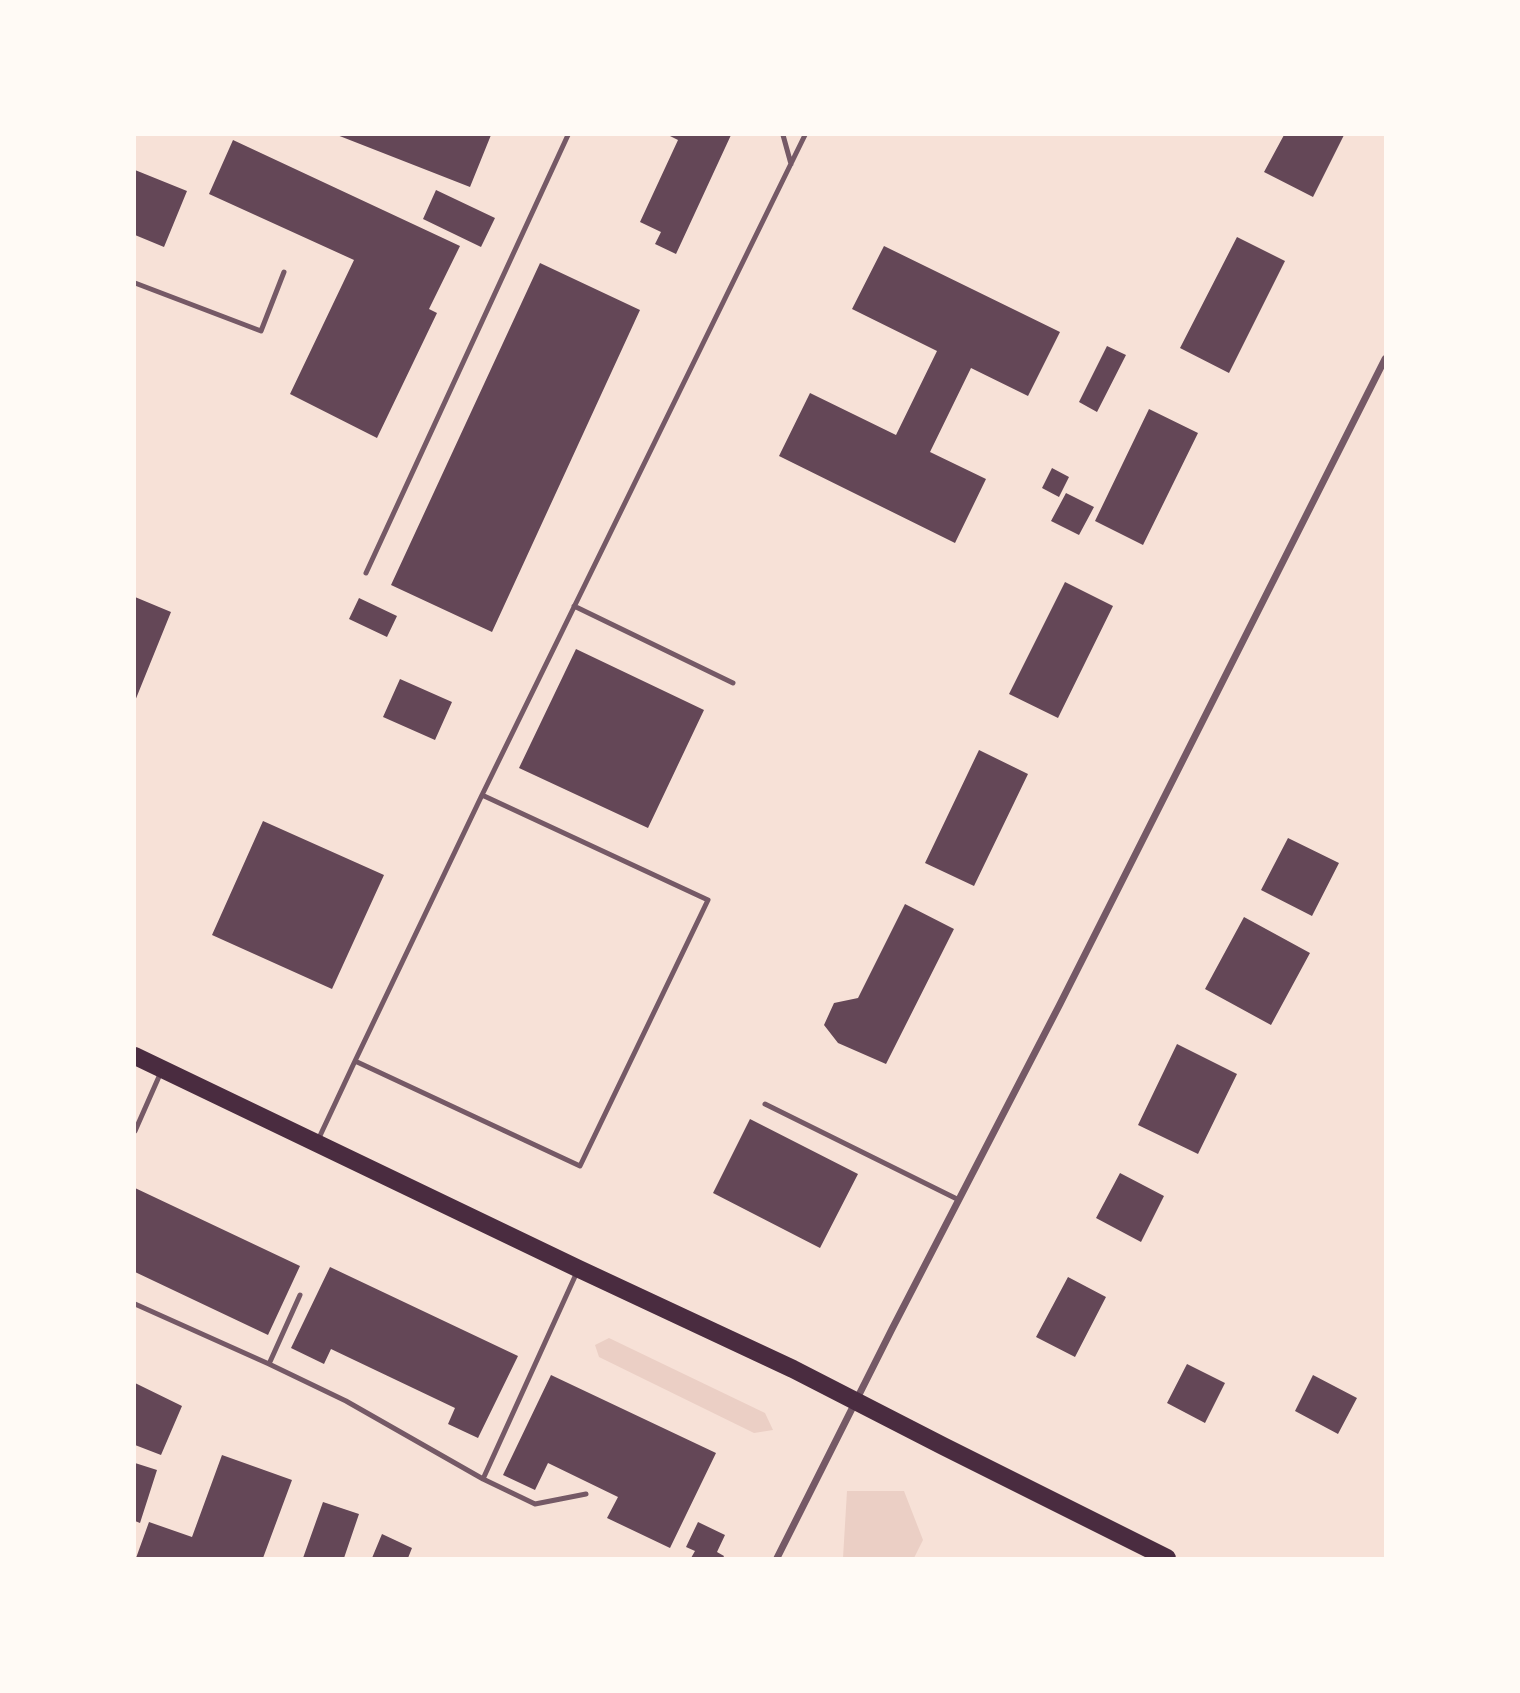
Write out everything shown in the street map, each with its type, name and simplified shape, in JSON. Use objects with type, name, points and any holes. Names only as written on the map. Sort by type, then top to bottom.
[{"type":"main road","points":[[135,1056],[793,1369],[1167,1558]]},
{"type":"street","points":[[777,1558],[1073,979],[1385,359]]},
{"type":"lane","points":[[366,573],[568,135]]},
{"type":"lane","points":[[783,135],[791,164]]},
{"type":"lane","points":[[316,1143],[482,795],[805,135]]},
{"type":"lane","points":[[135,283],[261,331],[284,272]]},
{"type":"lane","points":[[574,606],[733,683]]},
{"type":"lane","points":[[355,1061],[580,1166],[708,900],[482,795]]},
{"type":"lane","points":[[135,1131],[162,1069]]},
{"type":"lane","points":[[765,1104],[959,1200]]},
{"type":"lane","points":[[483,1479],[579,1269]]},
{"type":"lane","points":[[269,1364],[300,1295]]},
{"type":"lane","points":[[135,1304],[346,1401],[483,1479],[535,1504],[586,1494]]},
{"type":"shaded area","points":[[609,1338],[765,1413],[773,1430],[754,1433],[599,1357],[595,1345]]},
{"type":"shaded area","points":[[847,1491],[904,1491],[923,1540],[914,1558],[843,1558]]},
{"type":"building","points":[[337,135],[491,135],[470,187]]},
{"type":"building","points":[[668,135],[731,135],[676,254],[655,244],[661,232],[640,222],[678,140]]},
{"type":"building","points":[[1284,135],[1344,135],[1313,197],[1264,172]]},
{"type":"building","points":[[233,140],[460,246],[429,309],[437,313],[377,438],[290,394],[354,260],[209,194]]},
{"type":"building","points":[[135,170],[187,191],[164,247],[135,235]]},
{"type":"building","points":[[436,190],[495,218],[481,247],[423,219]]},
{"type":"building","points":[[1237,237],[1285,261],[1229,373],[1180,348]]},
{"type":"building","points":[[884,246],[1060,332],[1028,396],[971,368],[930,452],[986,479],[955,543],[779,456],[810,393],[896,435],[937,351],[852,309]]},
{"type":"building","points":[[540,263],[640,310],[492,632],[391,585]]},
{"type":"building","points":[[1107,346],[1126,355],[1097,412],[1079,402]]},
{"type":"building","points":[[1149,409],[1198,433],[1143,545],[1095,521]]},
{"type":"building","points":[[1052,468],[1069,477],[1059,497],[1042,488]]},
{"type":"building","points":[[1066,493],[1094,507],[1079,535],[1051,521]]},
{"type":"building","points":[[1065,582],[1113,606],[1058,718],[1009,694]]},
{"type":"building","points":[[135,597],[171,612],[135,701]]},
{"type":"building","points":[[359,598],[397,616],[387,637],[349,619]]},
{"type":"building","points":[[576,649],[704,710],[648,828],[519,768]]},
{"type":"building","points":[[400,679],[452,702],[435,740],[383,717]]},
{"type":"building","points":[[979,750],[1028,774],[974,886],[925,863]]},
{"type":"building","points":[[263,821],[384,875],[332,989],[212,935]]},
{"type":"building","points":[[1288,838],[1339,863],[1312,916],[1261,890]]},
{"type":"building","points":[[905,904],[954,929],[886,1064],[838,1043],[824,1025],[834,1003],[858,998]]},
{"type":"building","points":[[1244,917],[1310,953],[1271,1025],[1205,989]]},
{"type":"building","points":[[1177,1044],[1237,1074],[1198,1154],[1138,1125]]},
{"type":"building","points":[[750,1119],[858,1174],[820,1248],[713,1193]]},
{"type":"building","points":[[1120,1173],[1164,1196],[1141,1242],[1096,1218]]},
{"type":"building","points":[[135,1188],[300,1266],[268,1335],[135,1272]]},
{"type":"building","points":[[330,1267],[518,1356],[478,1438],[448,1424],[455,1408],[331,1349],[324,1364],[291,1348]]},
{"type":"building","points":[[1068,1277],[1106,1297],[1075,1357],[1036,1337]]},
{"type":"building","points":[[1187,1364],[1225,1383],[1205,1423],[1167,1403]]},
{"type":"building","points":[[551,1375],[716,1453],[670,1548],[607,1518],[618,1497],[548,1463],[535,1490],[503,1475]]},
{"type":"building","points":[[1313,1375],[1357,1398],[1338,1434],[1295,1411]]},
{"type":"building","points":[[135,1383],[182,1406],[161,1455],[135,1445]]},
{"type":"building","points":[[222,1455],[292,1480],[263,1558],[136,1558],[149,1522],[192,1537]]},
{"type":"building","points":[[135,1463],[157,1470],[140,1523],[135,1521]]},
{"type":"building","points":[[323,1502],[359,1514],[344,1558],[303,1558]]},
{"type":"building","points":[[698,1522],[725,1535],[717,1552],[724,1556],[723,1558],[691,1558],[695,1551],[686,1547]]},
{"type":"building","points":[[382,1534],[412,1548],[408,1558],[372,1558]]}]
